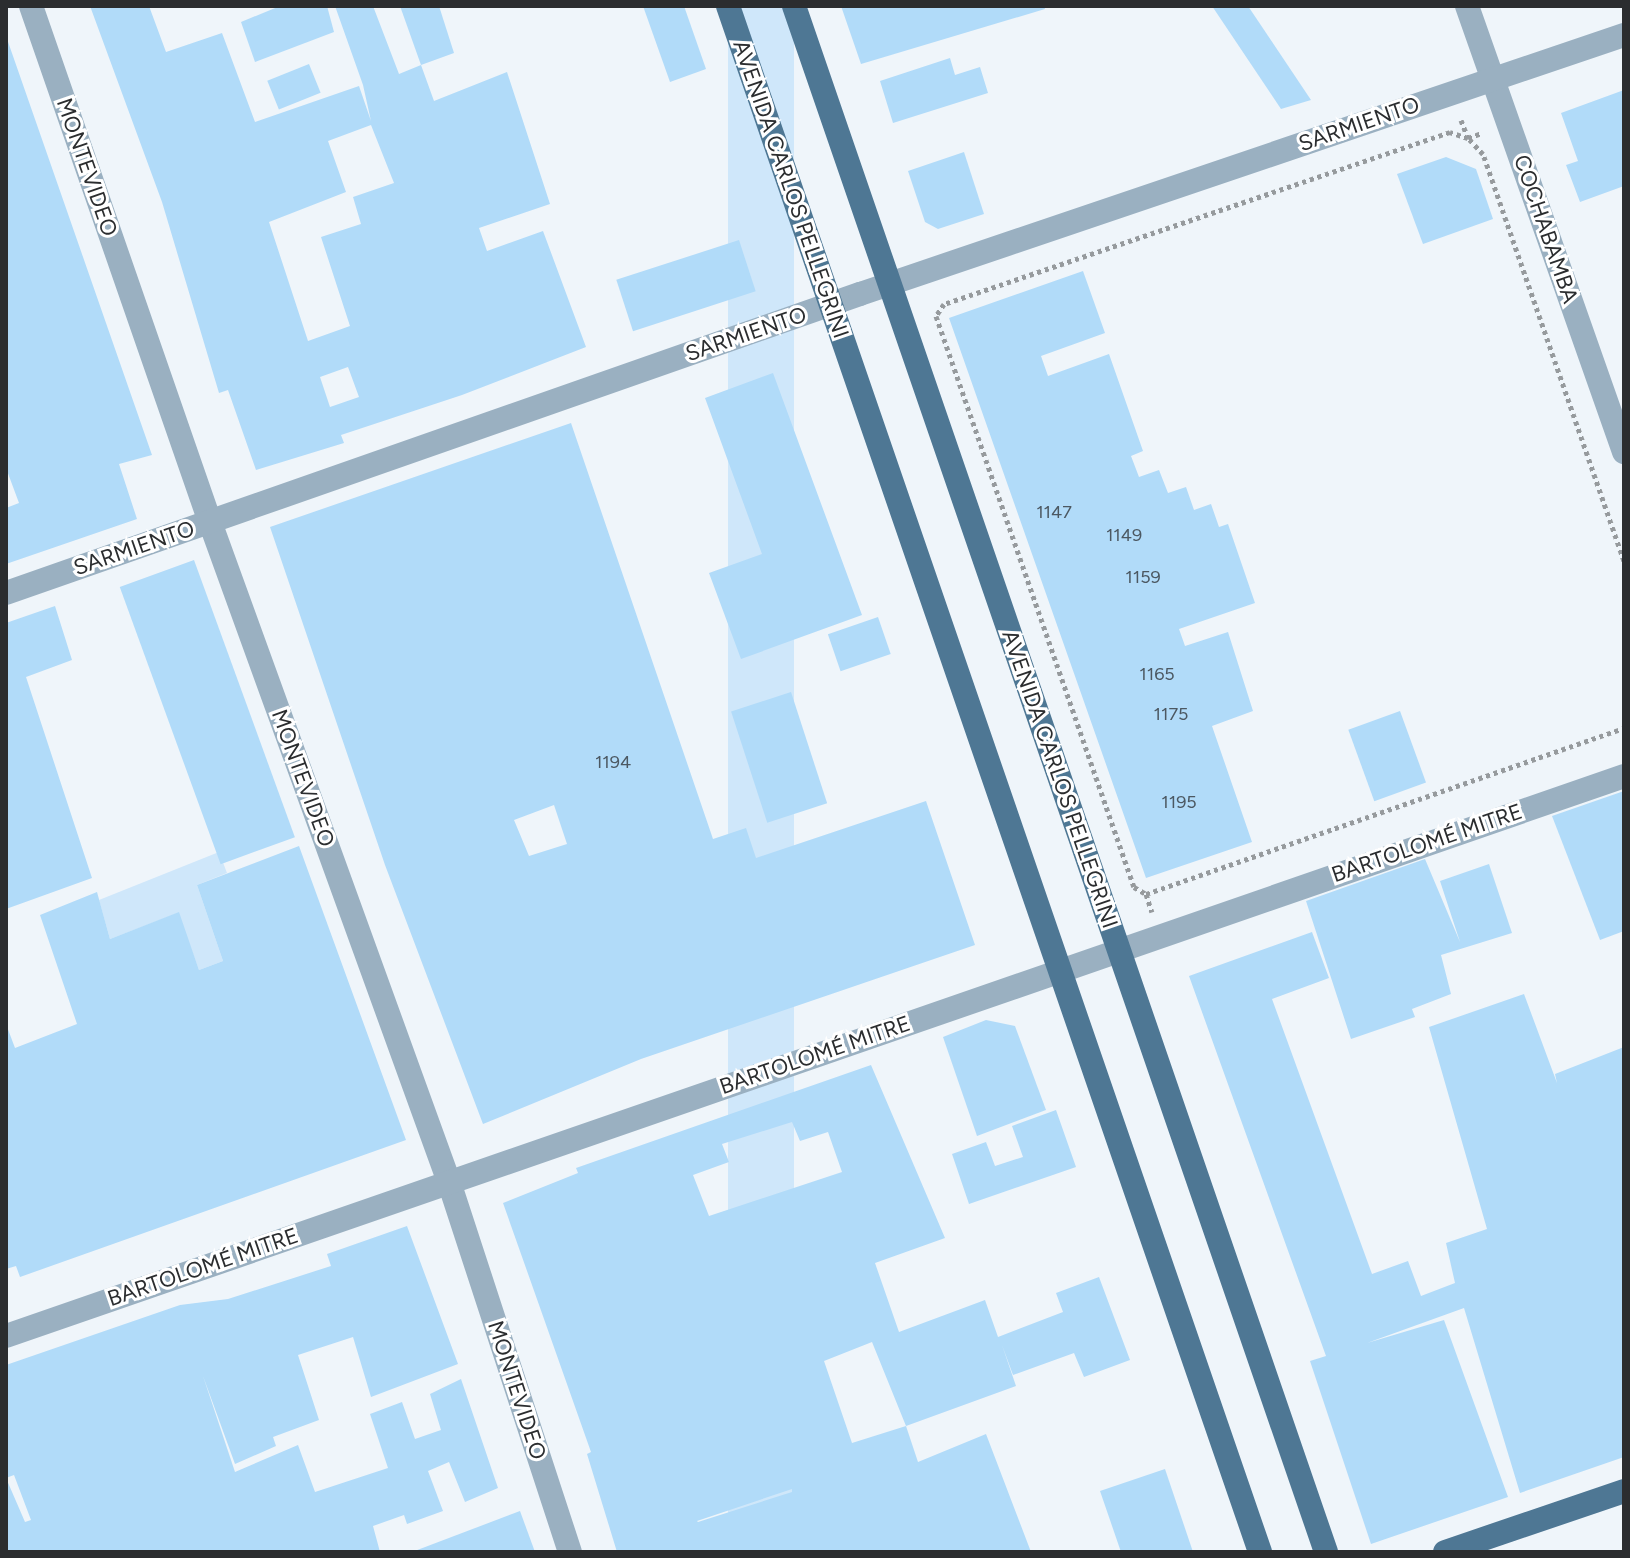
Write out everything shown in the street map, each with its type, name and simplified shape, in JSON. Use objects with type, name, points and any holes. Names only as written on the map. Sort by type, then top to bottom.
[{"type":"main road","name":"AVENIDA CARLOS PELLEGRINI","points":[[728,6],[1260,1552]]},
{"type":"main road","name":"AVENIDA CARLOS PELLEGRINI","points":[[794,6],[1326,1552]]},
{"type":"main road","points":[[1445,1552],[1624,1491]]},
{"type":"street","name":"MONTEVIDEO","points":[[31,6],[210,522],[449,1182],[570,1552]]},
{"type":"street","name":"COCHABAMBA","points":[[1467,6],[1624,452]]},
{"type":"street","name":"SARMIENTO","points":[[6,593],[831,305],[1624,35]]},
{"type":"street","name":"BARTOLOMÉ MITRE","points":[[6,1336],[1119,948],[1624,776]]},
{"type":"path","points":[[1452,93],[1468,138],[1483,154],[1624,561]]},
{"type":"path","points":[[1509,124],[1468,138],[1450,132],[944,304],[936,316],[1134,887],[1146,894],[1624,728]]},
{"type":"shaded area","points":[[728,6],[794,6],[794,1552],[728,1552]]},
{"type":"shaded area","points":[[219,852],[227,873],[197,885],[223,961],[199,970],[178,913],[110,939],[99,900]]},
{"type":"building","points":[[90,6],[149,6],[166,52],[222,33],[255,122],[359,86],[371,121],[363,85],[335,6],[373,6],[399,74],[421,65],[434,101],[507,72],[550,204],[479,228],[487,251],[543,231],[586,347],[462,395],[341,435],[344,443],[256,470],[228,390],[219,393],[162,202]],"holes":[[[371,125],[394,183],[353,197],[361,224],[321,237],[350,326],[308,341],[269,222],[346,192],[328,141]],[[348,367],[359,397],[330,407],[320,377]]]},
{"type":"building","points":[[280,6],[327,6],[334,32],[255,62],[241,22]]},
{"type":"building","points":[[400,6],[439,6],[454,53],[421,65]]},
{"type":"building","points":[[643,6],[684,6],[706,69],[670,82]]},
{"type":"building","points":[[841,6],[1044,6],[1045,9],[861,64]]},
{"type":"building","points":[[1212,6],[1248,6],[1311,100],[1281,109]]},
{"type":"building","points":[[6,36],[152,455],[119,464],[137,519],[6,564],[6,508],[19,503],[6,468]]},
{"type":"building","points":[[950,58],[955,75],[980,67],[988,93],[893,123],[880,81]]},
{"type":"building","points":[[309,64],[321,93],[279,110],[267,81]]},
{"type":"building","points":[[1624,90],[1624,186],[1580,202],[1566,165],[1578,161],[1561,113]]},
{"type":"building","points":[[964,152],[984,214],[938,229],[925,222],[908,171]]},
{"type":"building","points":[[1446,157],[1476,169],[1493,219],[1423,244],[1397,174]]},
{"type":"building","points":[[739,240],[756,291],[633,331],[616,280]]},
{"type":"building","points":[[1083,271],[1105,333],[1041,356],[1048,376],[1109,354],[1143,451],[1131,456],[1139,477],[1159,470],[1168,493],[1186,487],[1194,510],[1211,504],[1219,527],[1228,524],[1255,603],[1179,629],[1185,646],[1228,632],[1253,711],[1212,726],[1252,842],[1146,878],[949,318]]},
{"type":"building","points":[[773,373],[862,615],[741,659],[709,573],[762,554],[705,398]]},
{"type":"building","points":[[571,423],[713,839],[746,828],[756,858],[926,801],[975,945],[641,1059],[483,1124],[385,865],[270,527]],"holes":[[[554,805],[567,844],[529,856],[514,820]]]},
{"type":"building","points":[[194,560],[295,837],[221,864],[120,587]]},
{"type":"building","points":[[55,606],[72,660],[26,677],[92,878],[6,909],[6,623]]},
{"type":"building","points":[[878,617],[891,654],[841,671],[828,634]]},
{"type":"building","points":[[791,692],[827,803],[767,823],[731,711]]},
{"type":"building","points":[[1400,711],[1426,782],[1374,801],[1348,730]]},
{"type":"building","points":[[1624,791],[1624,931],[1600,940],[1552,816]]},
{"type":"building","points":[[299,846],[406,1140],[20,1277],[16,1266],[6,1269],[6,1024],[15,1048],[77,1024],[40,915],[97,892],[110,939],[179,912],[199,970],[223,961],[197,885]]},
{"type":"building","points":[[1425,859],[1460,942],[1440,881],[1489,864],[1512,933],[1441,955],[1451,994],[1412,1009],[1415,1017],[1351,1039],[1306,901]]},
{"type":"building","points":[[1312,932],[1329,978],[1272,999],[1372,1274],[1408,1261],[1421,1296],[1455,1283],[1446,1243],[1487,1229],[1429,1027],[1524,994],[1557,1083],[1555,1074],[1624,1047],[1624,1457],[1520,1493],[1464,1308],[1367,1343],[1444,1320],[1508,1497],[1371,1544],[1310,1361],[1326,1356],[1189,976]]},
{"type":"building","points":[[986,1020],[1015,1026],[1046,1110],[977,1136],[943,1037]]},
{"type":"building","points":[[871,1065],[945,1238],[875,1263],[899,1332],[985,1300],[998,1337],[1063,1312],[1056,1293],[1099,1277],[1130,1360],[1084,1377],[1074,1353],[1013,1375],[1002,1345],[1016,1386],[906,1426],[918,1462],[986,1434],[1031,1552],[617,1552],[587,1454],[591,1452],[503,1203],[578,1173],[576,1168]],"holes":[[[792,1122],[800,1141],[828,1132],[842,1172],[709,1216],[693,1175],[729,1162],[722,1144]],[[872,1342],[906,1426],[852,1443],[824,1361]],[[792,1489],[792,1492],[697,1521]]]},
{"type":"building","points":[[1056,1110],[1076,1167],[969,1204],[952,1154],[986,1142],[995,1166],[1023,1157],[1012,1126]]},
{"type":"building","points":[[407,1226],[458,1364],[371,1397],[353,1337],[298,1355],[319,1420],[273,1437],[276,1446],[235,1464],[203,1376],[235,1472],[298,1445],[315,1492],[388,1468],[370,1414],[402,1402],[415,1439],[441,1430],[430,1394],[461,1379],[498,1488],[465,1502],[449,1462],[428,1471],[443,1511],[407,1524],[404,1515],[373,1526],[380,1552],[6,1552],[6,1478],[6,1365],[180,1305],[228,1299],[331,1266],[327,1254]],"holes":[[[14,1475],[31,1520],[25,1522],[6,1478]]]},
{"type":"building","points":[[1165,1469],[1193,1552],[1121,1552],[1100,1491]]},
{"type":"building","points":[[520,1511],[535,1552],[412,1552]]}]
